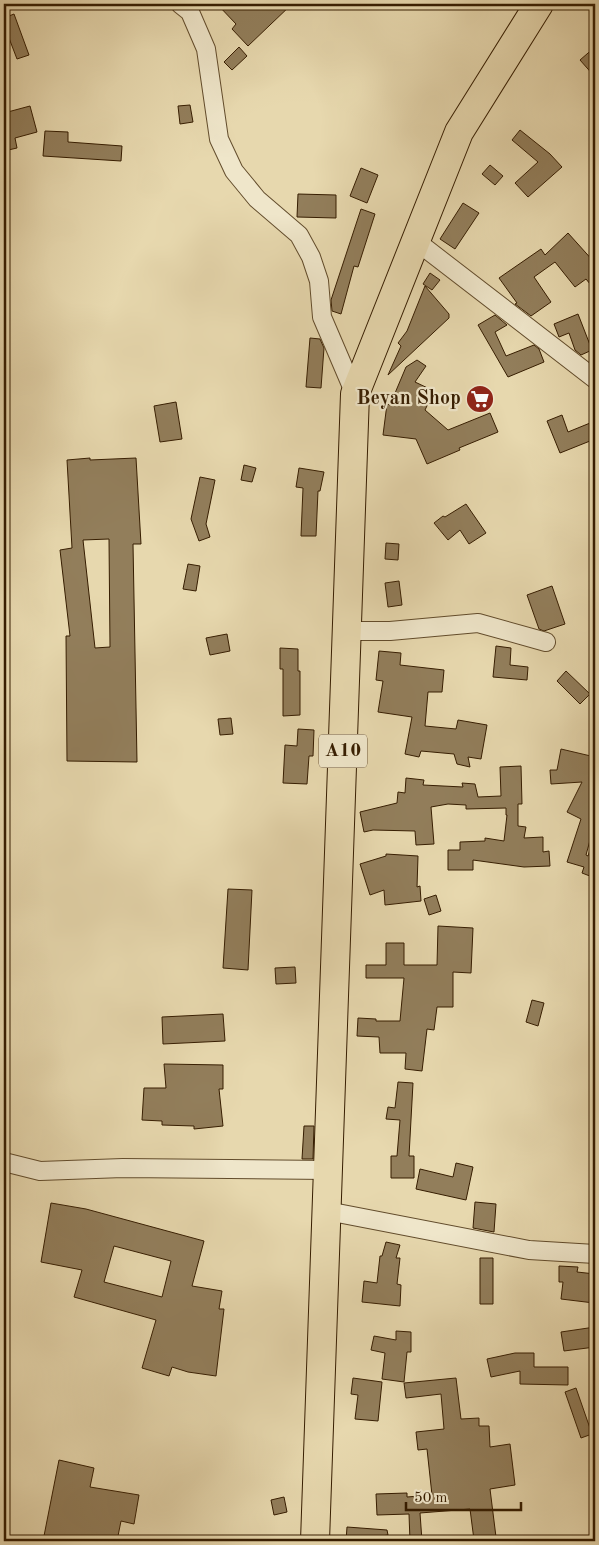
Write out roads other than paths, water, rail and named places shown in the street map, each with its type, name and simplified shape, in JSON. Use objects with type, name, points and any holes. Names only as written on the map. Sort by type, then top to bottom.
[{"type":"highway","name":"A10","points":[[315,1541],[355,394],[459,132],[539,4]]},
{"type":"street","points":[[180,4],[190,12],[206,48],[219,140],[234,172],[257,199],[299,235],[311,257],[318,281],[322,317],[355,394]]},
{"type":"street","points":[[416,241],[595,380]]},
{"type":"street","points":[[347,631],[390,631],[478,623],[546,642]]},
{"type":"street","points":[[4,1162],[40,1171],[122,1168],[328,1170]]},
{"type":"street","points":[[327,1211],[530,1250],[595,1254]]},
{"type":"place","name":"Beyan Shop","points":[[480,399]]}]
